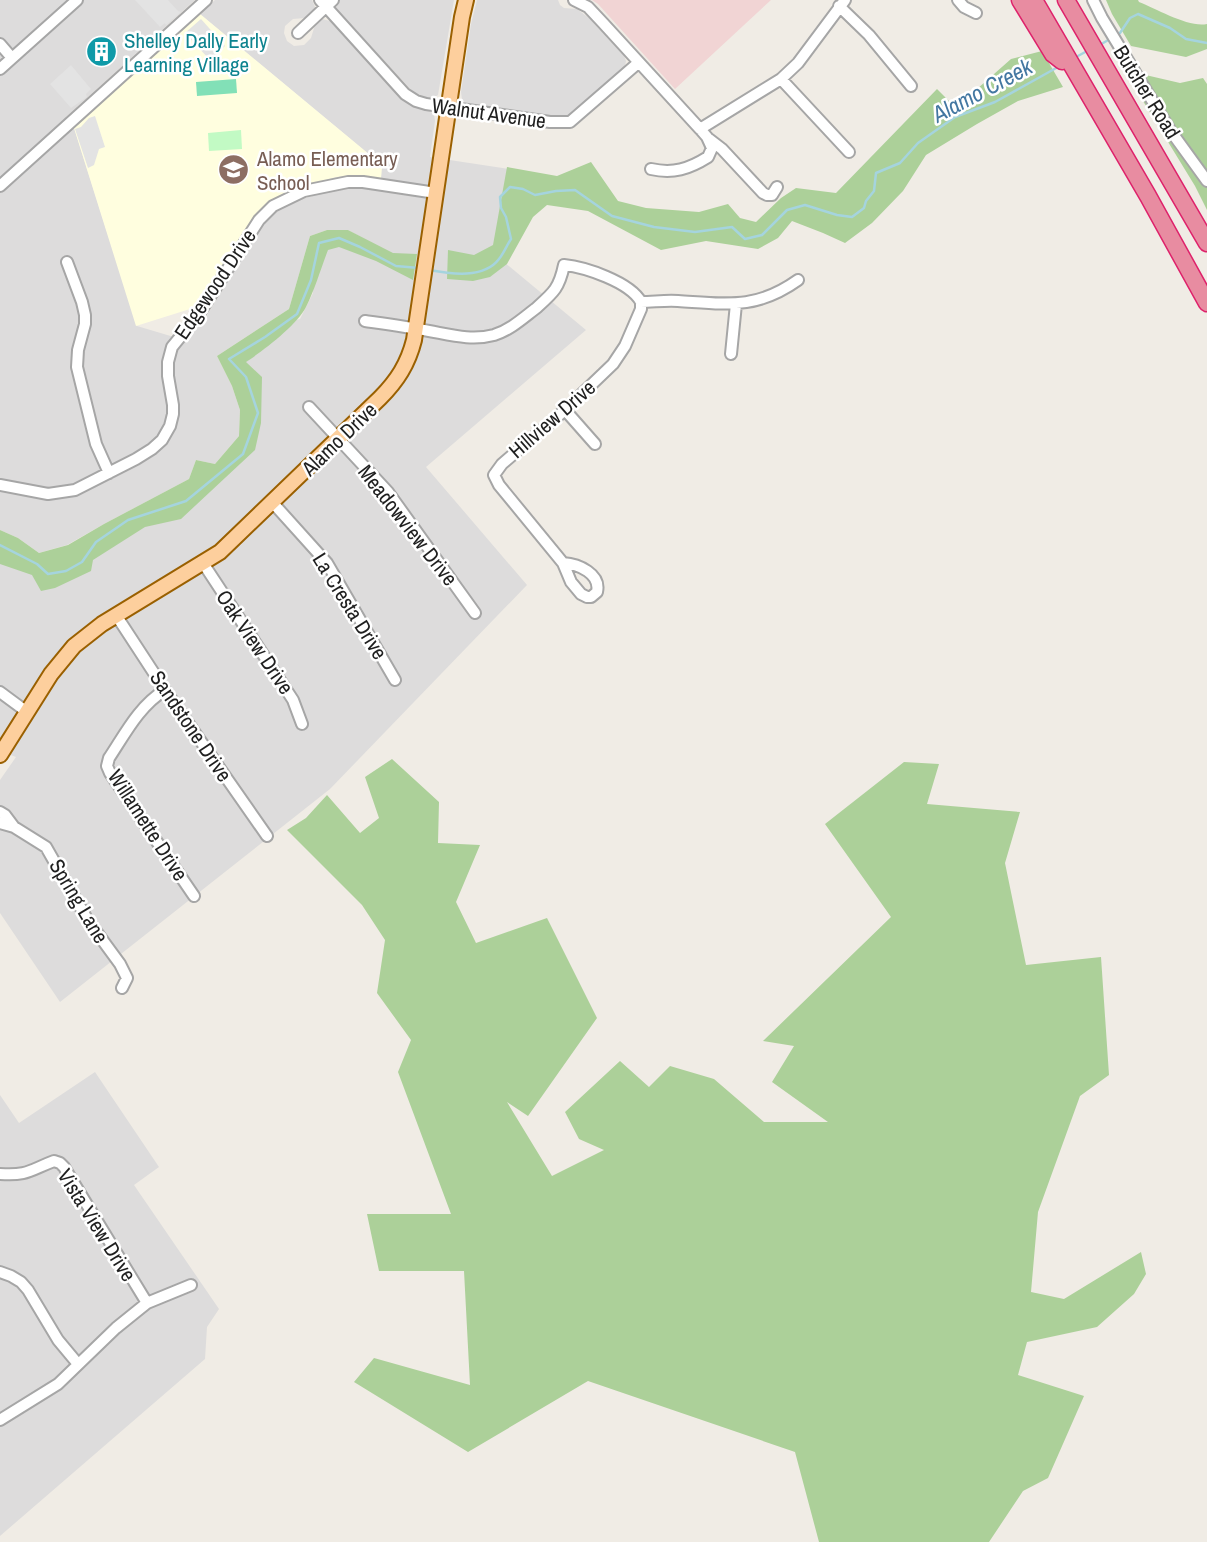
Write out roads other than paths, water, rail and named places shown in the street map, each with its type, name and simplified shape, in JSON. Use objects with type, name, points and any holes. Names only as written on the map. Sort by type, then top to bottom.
[{"type":"highway","points":[[1020,0],[1076,72],[1207,303]]},
{"type":"highway","points":[[1034,0],[1058,52]]},
{"type":"highway","points":[[1066,0],[1207,243]]},
{"type":"highway","points":[[1073,0],[1085,32]]},
{"type":"main road","name":"Alamo Drive","points":[[0,755],[64,656],[86,635],[203,564],[227,546],[399,377],[408,361],[416,329],[466,0]]},
{"type":"street","points":[[0,69],[76,0]]},
{"type":"street","points":[[0,186],[205,0]]},
{"type":"street","points":[[574,0],[588,7],[703,133],[763,192],[772,195],[777,187]]},
{"type":"street","points":[[958,0],[964,8],[976,13]]},
{"type":"street","name":"Butcher Road","points":[[1093,0],[1170,130],[1207,181]]},
{"type":"street","points":[[298,33],[326,2]]},
{"type":"street","name":"Walnut Avenue","points":[[326,2],[405,94],[420,103],[550,122],[570,122],[638,63]]},
{"type":"street","points":[[703,133],[781,79],[806,53],[842,3],[911,86]]},
{"type":"street","points":[[0,44],[12,58]]},
{"type":"street","points":[[781,79],[849,152]]},
{"type":"street","points":[[651,169],[685,170],[701,162],[708,157],[712,148],[703,133]]},
{"type":"street","name":"Edgewood Drive","points":[[0,485],[58,493],[83,487],[144,454],[162,440],[173,414],[168,376],[172,347],[199,314],[259,220],[273,206],[304,191],[348,182],[436,193]]},
{"type":"street","points":[[66,262],[85,315],[77,367],[96,444],[109,473]]},
{"type":"street","points":[[365,321],[463,337],[492,335],[519,321],[555,290],[564,265],[579,266],[624,286],[638,296],[640,302],[736,304],[766,298],[797,280]]},
{"type":"street","name":"Hillview Drive","points":[[563,563],[499,485],[494,475],[502,464],[613,364],[625,346],[641,309],[640,302]]},
{"type":"street","points":[[731,354],[736,304]]},
{"type":"street","name":"Meadowview Drive","points":[[309,407],[388,492],[475,613]]},
{"type":"street","points":[[565,410],[595,444]]},
{"type":"street","name":"La Cresta Drive","points":[[272,503],[327,563],[395,680]]},
{"type":"street","name":"Oak View Drive","points":[[203,564],[293,700],[302,724]]},
{"type":"street","name":"Sandstone Drive","points":[[116,615],[267,836]]},
{"type":"street","name":"Willamette Drive","points":[[165,690],[137,715],[109,758],[107,766],[194,896]]},
{"type":"street","points":[[0,692],[27,712]]},
{"type":"street","name":"Spring Lane","points":[[0,812],[14,827]]},
{"type":"street","name":"Spring Lane","points":[[0,823],[14,827],[36,840],[52,855],[87,919],[120,964],[127,978],[122,988]]},
{"type":"street","name":"Vista View Drive","points":[[0,1174],[26,1174],[54,1161],[60,1163],[147,1303]]},
{"type":"street","points":[[0,1272],[21,1282],[28,1290],[58,1340],[78,1364]]},
{"type":"street","points":[[0,1420],[58,1384],[116,1328],[147,1303],[191,1285]]},
{"type":"waterway","name":"Alamo Creek","points":[[1116,36],[1130,18],[1138,14],[1170,28],[1186,39],[1207,43]]},
{"type":"waterway","name":"Alamo Creek","points":[[1098,46],[1110,39]]},
{"type":"waterway","name":"Alamo Creek","points":[[1076,57],[1089,50]]},
{"type":"waterway","name":"Alamo Creek","points":[[429,270],[467,274],[485,270],[499,259],[511,239],[500,197],[510,187],[535,195],[575,190],[612,216],[654,227],[695,232],[732,227],[745,239],[762,235],[787,210],[805,205],[852,217],[864,208],[874,191],[876,173],[900,163],[918,143],[955,117],[995,102],[1058,67]]},
{"type":"waterway","name":"Alamo Creek","points":[[0,545],[37,564],[48,574],[66,571],[82,562],[96,542],[128,520],[186,501],[243,454],[258,413],[246,377],[229,359],[297,314],[311,280],[319,243],[339,238],[396,266],[419,268]]},
{"type":"place","name":"Shelley Dally Early Learning Village","points":[[101,52]]},
{"type":"place","name":"Alamo Elementary School","points":[[234,170]]}]
